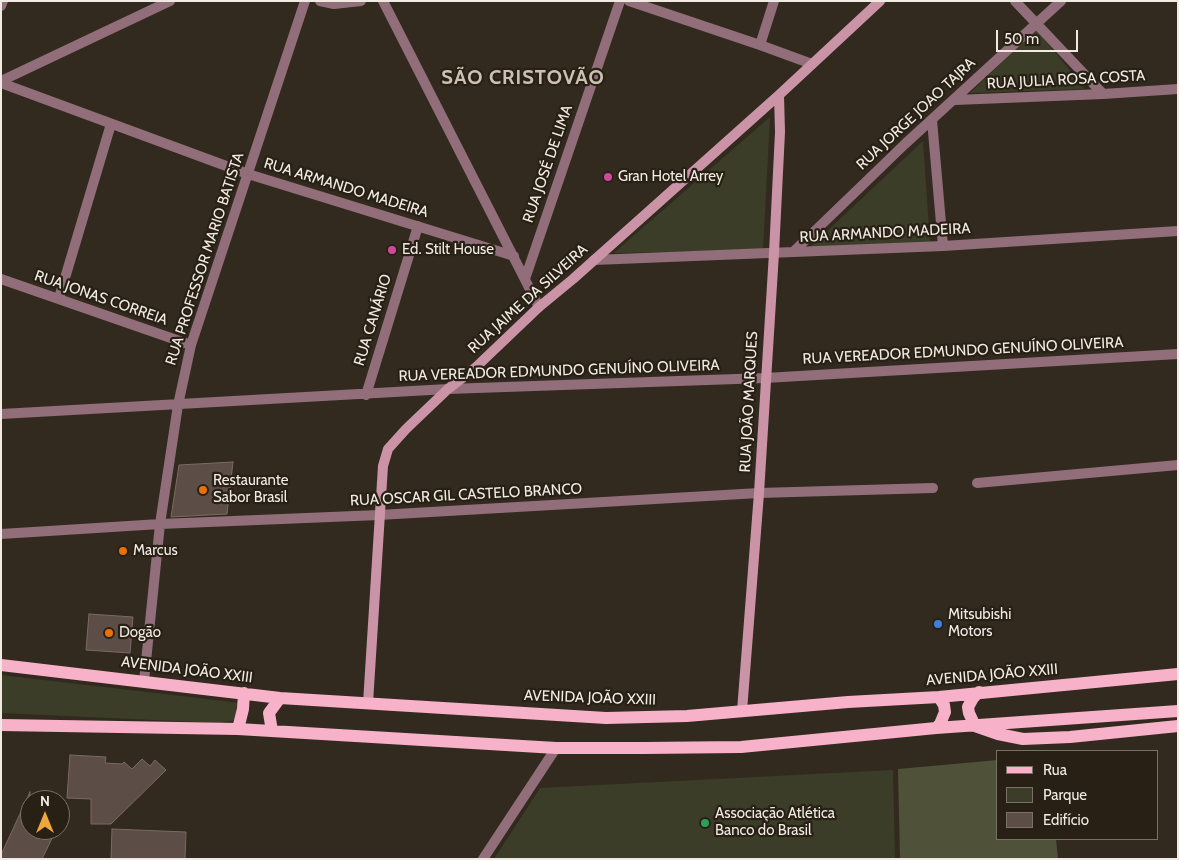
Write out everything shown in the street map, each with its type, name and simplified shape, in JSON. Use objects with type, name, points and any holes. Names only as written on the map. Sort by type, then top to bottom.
[{"type":"main road","name":"AVENIDA JOÃO XXIII","points":[[1,664],[280,698],[606,718],[687,716],[848,702],[940,697],[1178,674]]},
{"type":"main road","points":[[979,692],[968,707],[969,714],[975,726],[998,734],[1041,739],[1178,726]]},
{"type":"main road","points":[[238,729],[243,709],[244,693]]},
{"type":"main road","points":[[936,728],[940,724],[945,712],[940,697]]},
{"type":"main road","points":[[272,731],[269,713],[280,698]]},
{"type":"main road","points":[[1,725],[238,729],[556,748],[740,746],[936,728],[1178,711]]},
{"type":"street","points":[[1,6],[3,1]]},
{"type":"street","points":[[1,82],[170,1]]},
{"type":"street","name":"RUA PROFESSOR MARIO BATISTA","points":[[144,681],[160,524],[178,405],[191,345],[305,1]]},
{"type":"street","points":[[320,1],[334,4],[361,1]]},
{"type":"street","points":[[382,1],[539,307]]},
{"type":"street","name":"RUA JOSÉ DE LIMA","points":[[524,279],[620,1]]},
{"type":"street","points":[[630,1],[812,64]]},
{"type":"street","points":[[760,45],[774,1]]},
{"type":"street","name":"RUA JAIME DA SILVEIRA","points":[[368,703],[379,515],[383,466],[386,454],[406,429],[448,389],[474,368],[539,307],[779,95],[880,1]]},
{"type":"street","points":[[1015,1],[1103,94]]},
{"type":"street","name":"RUA JORGE JOAO TAJRA","points":[[794,252],[860,187],[1061,1]]},
{"type":"street","name":"RUA ARMANDO MADEIRA","points":[[1,82],[248,174],[514,256]]},
{"type":"street","name":"RUA JULIA ROSA COSTA","points":[[955,100],[1178,89]]},
{"type":"street","name":"RUA JOÃO MARQUES","points":[[742,711],[759,493],[774,253],[780,132],[779,95]]},
{"type":"street","points":[[932,120],[943,246]]},
{"type":"street","points":[[59,298],[112,124]]},
{"type":"street","name":"RUA CANÁRIO","points":[[366,395],[418,226]]},
{"type":"street","name":"RUA ARMANDO MADEIRA","points":[[594,260],[943,246],[1178,231]]},
{"type":"street","name":"RUA JONAS CORREIA","points":[[1,279],[191,345]]},
{"type":"street","name":"RUA VEREADOR EDMUNDO GENUÍNO OLIVEIRA","points":[[1,414],[448,389],[765,378],[1178,354]]},
{"type":"street","points":[[977,483],[1178,465]]},
{"type":"street","name":"RUA OSCAR GIL CASTELO BRANCO","points":[[1,534],[759,493],[933,488]]},
{"type":"street","points":[[483,859],[556,748]]},
{"type":"green space","points":[[1036,29],[1085,89],[970,93]]},
{"type":"green space","points":[[770,117],[763,250],[614,253],[639,231]]},
{"type":"green space","points":[[923,141],[930,242],[808,249]]},
{"type":"green space","points":[[1,675],[238,703],[235,720],[220,723],[1,713]]},
{"type":"green space","points":[[996,760],[996,840],[1056,840],[1058,859],[900,859],[898,769]]},
{"type":"green space","name":"Associação Atlética Banco do Brasil","points":[[893,770],[895,859],[494,859],[540,788]]},
{"type":"building","name":"Restaurante Sabor Brasil","points":[[233,462],[227,514],[171,517],[179,465]]},
{"type":"building","name":"Dogão","points":[[89,614],[133,617],[130,653],[86,650]]},
{"type":"building","points":[[70,755],[106,757],[105,763],[122,764],[124,762],[132,769],[142,759],[150,766],[155,760],[166,770],[111,824],[91,824],[91,799],[70,798],[70,790],[68,790]]},
{"type":"building","points":[[20,814],[20,840],[51,840],[42,859],[1,859],[1,855]]},
{"type":"building","points":[[112,829],[186,832],[185,859],[111,859]]},
{"type":"place","name":"Gran Hotel Arrey","points":[[608,177]]},
{"type":"place","name":"Ed. Stilt House","points":[[392,250]]},
{"type":"place","name":"Restaurante Sabor Brasil","points":[[203,490]]},
{"type":"place","name":"Marcus","points":[[123,551]]},
{"type":"place","name":"Mitsubishi Motors","points":[[938,624]]},
{"type":"place","name":"Dogão","points":[[109,633]]},
{"type":"place","name":"Associação Atlética Banco do Brasil","points":[[705,823]]},
{"type":"district","name":"SÃO CRISTOVÃO","points":[[523,78]]}]
